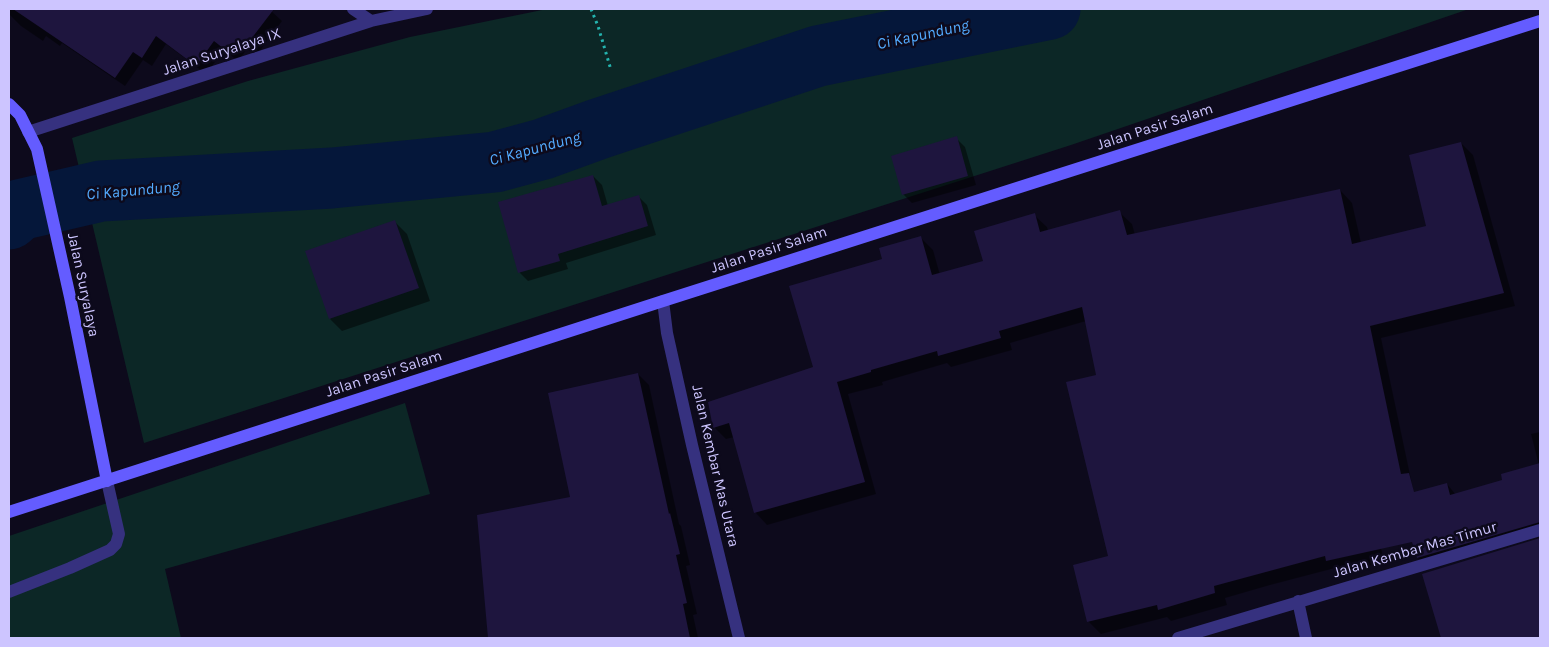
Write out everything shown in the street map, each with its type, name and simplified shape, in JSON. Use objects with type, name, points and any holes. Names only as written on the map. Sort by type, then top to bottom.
[{"type":"street","points":[[353,9],[371,21]]},
{"type":"street","name":"Jalan Suryalaya IX","points":[[28,132],[371,21],[427,9]]},
{"type":"street","name":"Jalan Pasir Salam","points":[[9,512],[662,301],[1540,21]]},
{"type":"street","name":"Jalan Suryalaya","points":[[9,104],[14,117],[28,132],[37,149],[70,296],[107,481]]},
{"type":"street","name":"Jalan Kembar Mas Utara","points":[[662,301],[667,333],[692,445],[739,638]]},
{"type":"street","points":[[9,592],[70,568],[110,550],[116,544],[120,534],[107,481]]},
{"type":"street","name":"Jalan Kembar Mas Timur","points":[[1178,638],[1540,530]]},
{"type":"street","points":[[1298,601],[1306,638]]},
{"type":"path","points":[[591,9],[611,70]]},
{"type":"green space","points":[[547,9],[1469,9],[1071,145],[144,443],[72,138],[248,81],[410,37]]},
{"type":"green space","points":[[405,403],[430,494],[165,569],[181,638],[9,638],[9,536]]},
{"type":"building","points":[[13,9],[274,9],[245,47],[237,41],[228,52],[214,41],[196,66],[156,36],[142,58],[133,52],[115,78]]},
{"type":"building","points":[[957,136],[968,176],[902,195],[891,156]]},
{"type":"building","points":[[1461,142],[1504,293],[1370,326],[1401,474],[1409,473],[1414,492],[1447,483],[1450,495],[1502,480],[1501,474],[1540,463],[1540,522],[1417,558],[1412,542],[1326,561],[1325,556],[1214,586],[1215,593],[1158,610],[1157,605],[1087,622],[1073,565],[1108,556],[1066,382],[1096,375],[1082,307],[999,331],[1001,338],[938,356],[937,351],[837,382],[865,482],[754,513],[729,423],[713,428],[708,402],[813,367],[789,286],[882,259],[879,248],[921,236],[932,275],[983,261],[974,231],[1035,213],[1040,232],[1120,210],[1127,235],[1340,189],[1352,244],[1426,226],[1409,155]]},
{"type":"building","points":[[593,175],[602,206],[639,195],[648,226],[558,254],[560,261],[518,273],[498,202]]},
{"type":"building","points":[[395,220],[419,288],[329,319],[305,251]]},
{"type":"building","points":[[638,373],[669,514],[680,554],[676,555],[687,603],[683,604],[690,638],[488,638],[477,515],[570,497],[548,393]]},
{"type":"building","points":[[1540,538],[1540,638],[1441,638],[1422,574]]},
{"type":"waterway","name":"Ci Kapundung","points":[[9,219],[19,210],[101,191],[332,178],[495,162],[543,149],[818,56],[1050,9]]}]
